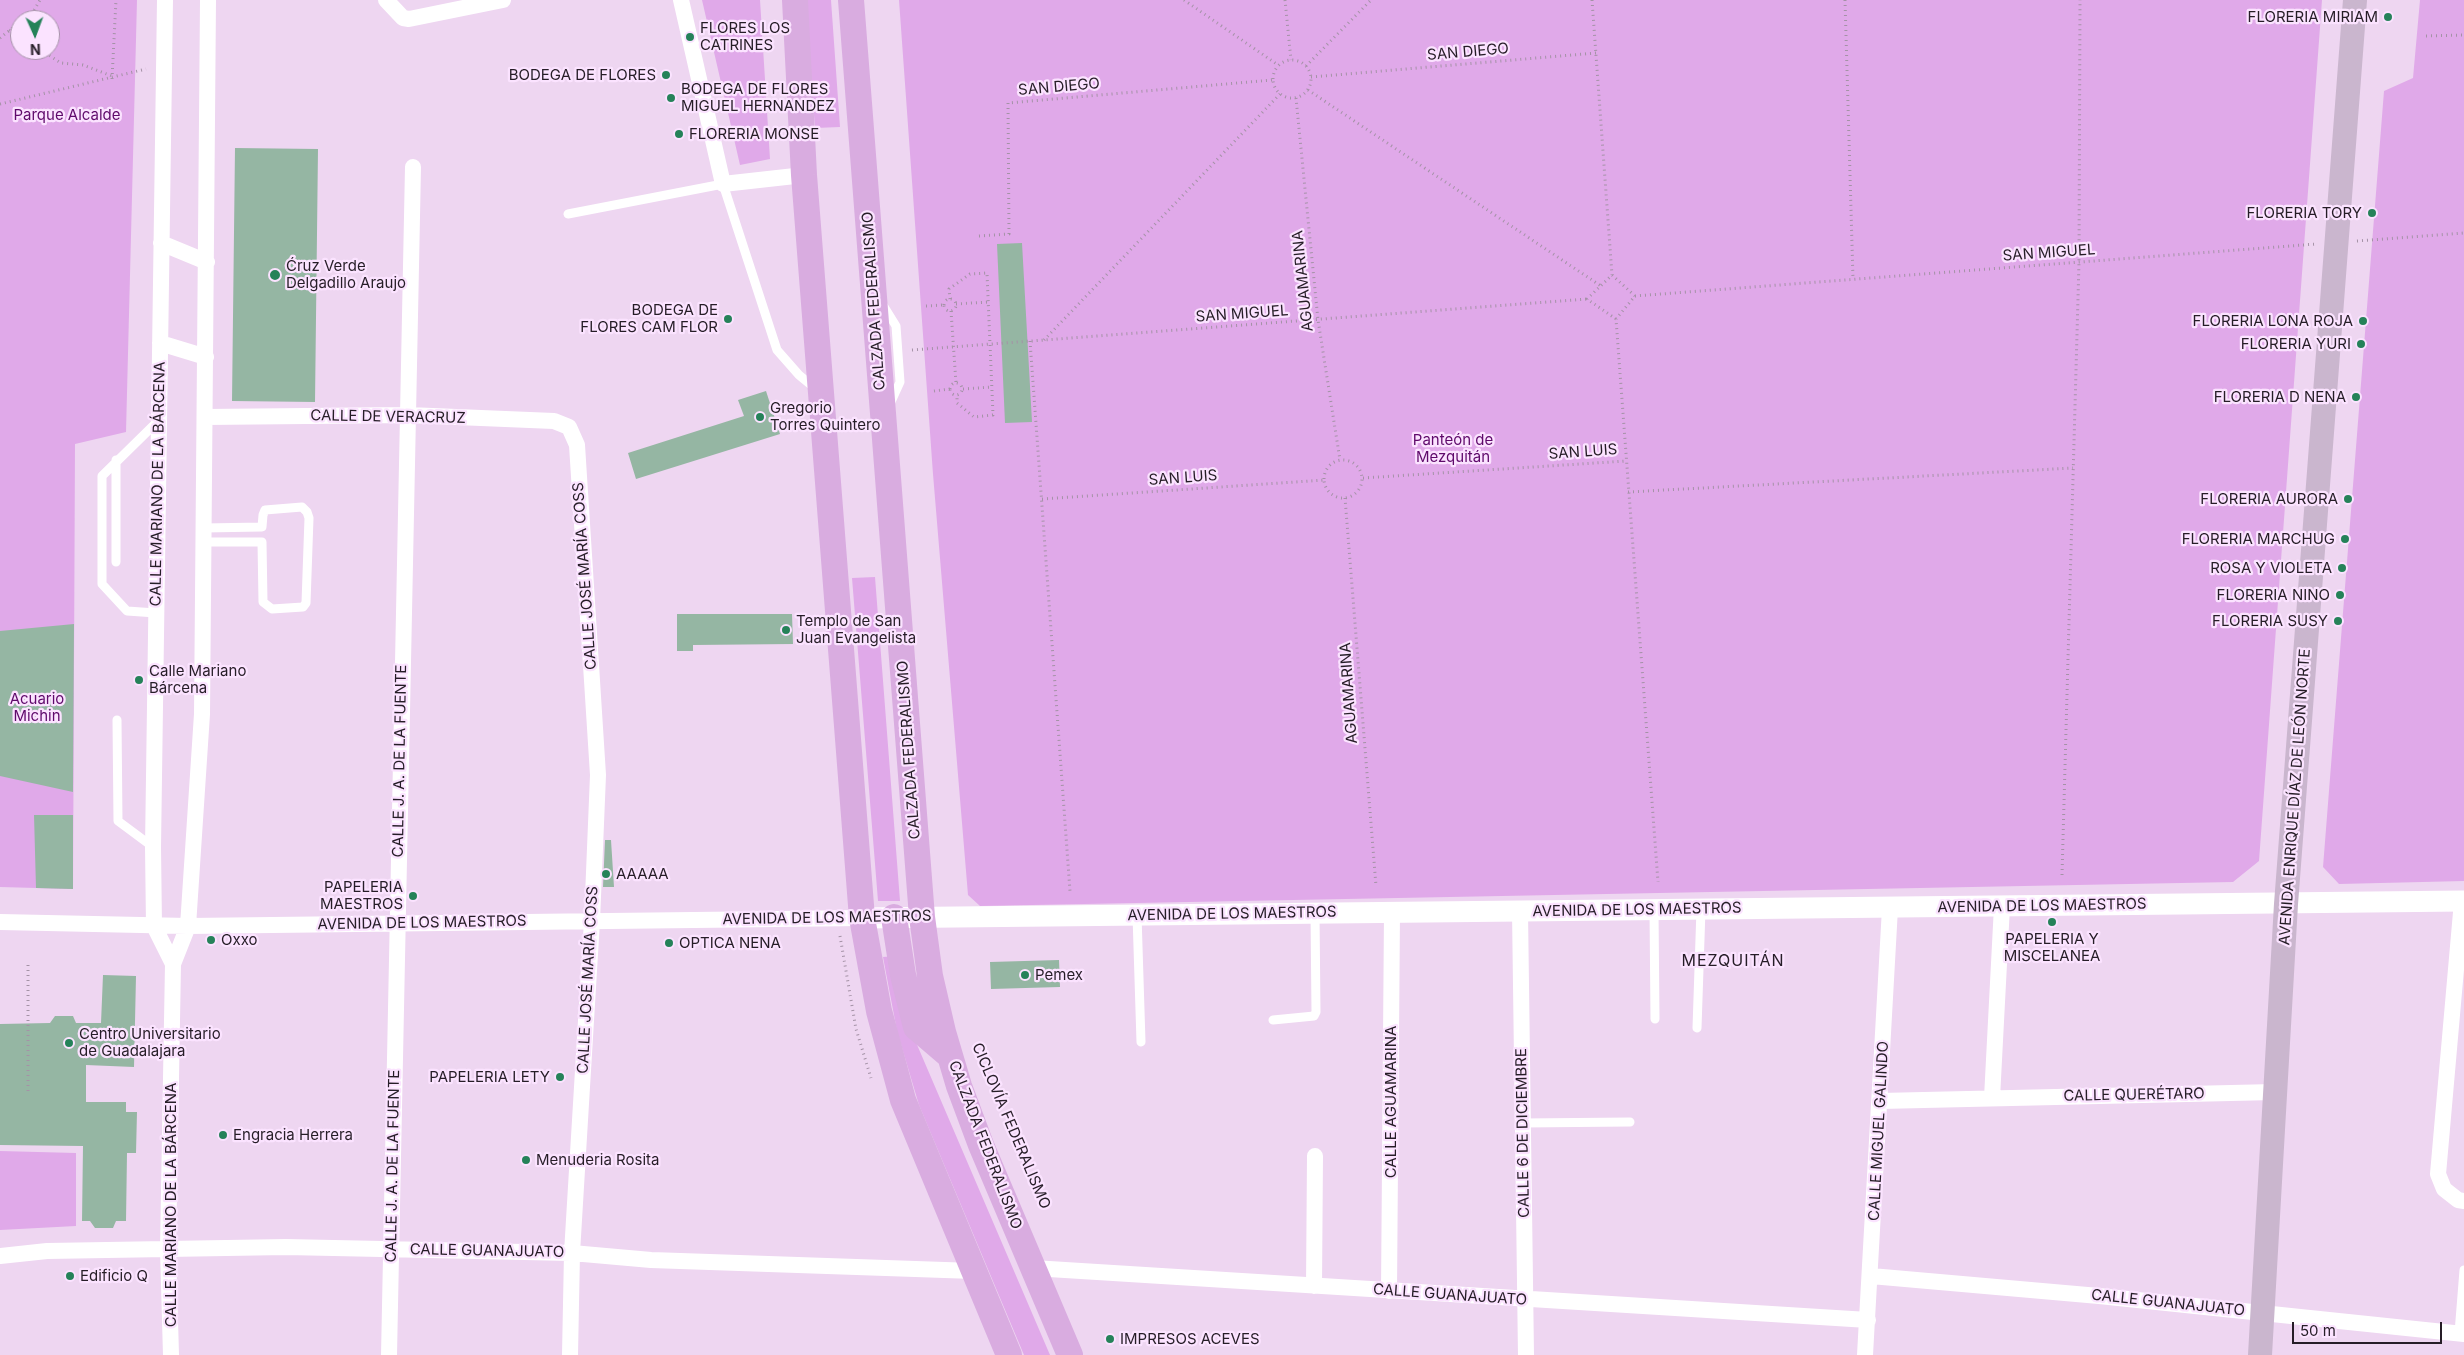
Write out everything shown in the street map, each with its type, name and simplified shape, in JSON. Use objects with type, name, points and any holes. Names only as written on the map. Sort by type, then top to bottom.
[{"type":"main road","points":[[795,0],[804,175],[862,918],[878,1011],[904,1100],[1006,1352]]},
{"type":"main road","name":"CALZADA FEDERALISMO","points":[[851,0],[922,917],[930,976],[950,1056],[981,1145],[1070,1355]]},
{"type":"main road","name":"AVENIDA ENRIQUE DÍAZ DE LEÓN NORTE","points":[[2260,1355],[2286,904],[2355,0]]},
{"type":"main road","points":[[894,917],[903,975],[916,1028],[950,1056]]},
{"type":"street","name":"CALLE MARIANO DE LA BÁRCENA","points":[[165,0],[153,847],[154,926],[173,964]]},
{"type":"street","name":"CALLE MARIANO DE LA BÁRCENA","points":[[171,1355],[168,1249],[173,964],[188,926],[202,714],[208,0]]},
{"type":"street","points":[[386,0],[403,18],[409,19],[503,0]]},
{"type":"street","points":[[681,0],[723,184],[804,175]]},
{"type":"street","name":"CALLE J. A. DE LA FUENTE","points":[[389,1355],[396,924],[413,167]]},
{"type":"street","points":[[161,243],[207,262]]},
{"type":"street","points":[[160,343],[206,357]]},
{"type":"street","name":"CALLE DE VERACRUZ","points":[[205,417],[408,415],[554,422],[569,427]]},
{"type":"street","name":"CALLE JOSÉ MARÍA COSS","points":[[569,427],[577,444],[598,775],[592,921],[572,1253],[570,1355]]},
{"type":"street","points":[[2463,901],[2438,1174],[2444,1189],[2458,1200],[2464,1201]]},
{"type":"street","name":"AVENIDA DE LOS MAESTROS","points":[[0,922],[188,926],[2463,901]]},
{"type":"street","points":[[1992,1098],[2002,906]]},
{"type":"street","name":"CALLE MIGUEL GALINDO","points":[[1866,1355],[1890,908]]},
{"type":"street","name":"CALLE 6 DE DICIEMBRE","points":[[1520,911],[1526,1355]]},
{"type":"street","name":"CALLE AGUAMARINA","points":[[1389,1291],[1392,912]]},
{"type":"street","name":"CALLE QUERÉTARO","points":[[1880,1100],[2275,1092]]},
{"type":"street","points":[[1314,1286],[1315,1156]]},
{"type":"street","name":"CALLE GUANAJUATO","points":[[0,1256],[47,1251],[286,1247],[572,1253],[651,1260],[974,1271]]},
{"type":"street","name":"CALLE GUANAJUATO","points":[[1033,1268],[1868,1320]]},
{"type":"street","name":"CALLE GUANAJUATO","points":[[1871,1276],[2462,1334]]},
{"type":"lane","points":[[568,214],[723,184],[777,350],[799,375],[821,394]]},
{"type":"lane","points":[[873,289],[896,326],[898,351],[900,382],[883,417]]},
{"type":"lane","points":[[156,613],[127,611],[102,584],[102,476],[116,460],[160,419]]},
{"type":"lane","points":[[116,460],[116,562]]},
{"type":"lane","points":[[302,507],[309,518],[306,603],[302,607],[272,609],[263,602],[262,542],[204,535],[262,527],[262,514],[265,510],[302,507]]},
{"type":"lane","points":[[118,720],[118,821],[153,847]]},
{"type":"lane","points":[[1697,1028],[1701,909]]},
{"type":"lane","points":[[1654,910],[1655,1019]]},
{"type":"lane","points":[[1273,1020],[1314,1016],[1316,1012],[1315,913]]},
{"type":"lane","points":[[1137,915],[1141,1042]]},
{"type":"lane","points":[[1523,1123],[1630,1122]]},
{"type":"lane","points":[[2462,1334],[2464,1270]]},
{"type":"path","points":[[112,77],[116,0]]},
{"type":"path","points":[[1184,0],[1278,65]]},
{"type":"path","points":[[1285,0],[1292,60]]},
{"type":"path","points":[[1306,66],[1371,0]]},
{"type":"path","points":[[1592,0],[1612,275],[1635,296],[1616,319],[1658,882]]},
{"type":"path","points":[[1845,0],[1853,279]]},
{"type":"path","points":[[2062,875],[2079,262],[2080,0]]},
{"type":"path","points":[[0,38],[10,30]]},
{"type":"path","points":[[2426,36],[2464,35]]},
{"type":"path","name":"SAN DIEGO","points":[[1311,77],[1596,52]]},
{"type":"path","points":[[56,60],[61,63],[83,65],[112,77]]},
{"type":"path","points":[[1292,60],[1302,62],[1311,77],[1308,90],[1296,98],[1286,98],[1275,90],[1272,80],[1274,70],[1278,65],[1292,60]]},
{"type":"path","points":[[0,104],[164,64]]},
{"type":"path","name":"SAN DIEGO","points":[[979,236],[1009,234],[1008,103],[1272,80]]},
{"type":"path","points":[[1308,90],[1601,286]]},
{"type":"path","points":[[1044,341],[1280,94]]},
{"type":"path","name":"AGUAMARINA","points":[[1296,98],[1318,320],[1340,460]]},
{"type":"path","name":"SAN MIGUEL","points":[[1635,296],[2464,233]]},
{"type":"path","points":[[956,304],[950,298],[949,289],[970,274],[987,273],[993,415],[974,417],[957,403],[957,396]]},
{"type":"path","points":[[1612,275],[1587,300],[1616,319]]},
{"type":"path","points":[[943,305],[944,301],[950,298]]},
{"type":"path","name":"SAN MIGUEL","points":[[898,351],[1587,300]]},
{"type":"path","points":[[956,304],[988,302]]},
{"type":"path","points":[[934,391],[950,389],[956,383],[951,311],[956,304]]},
{"type":"path","points":[[926,306],[943,305]]},
{"type":"path","points":[[943,305],[946,310],[951,311]]},
{"type":"path","points":[[1030,342],[1070,891]]},
{"type":"path","points":[[956,383],[961,385],[963,389]]},
{"type":"path","points":[[963,389],[992,387]]},
{"type":"path","points":[[950,389],[953,395],[957,396]]},
{"type":"path","points":[[957,396],[961,394],[963,389]]},
{"type":"path","points":[[1340,460],[1347,460],[1357,466],[1362,478],[1356,493],[1346,498],[1333,495],[1328,490],[1324,480],[1329,466],[1340,460]]},
{"type":"path","name":"SAN LUIS","points":[[1362,478],[1626,461]]},
{"type":"path","points":[[1628,492],[2073,468]]},
{"type":"path","name":"SAN LUIS","points":[[1042,499],[1324,480]]},
{"type":"path","name":"AGUAMARINA","points":[[1346,498],[1376,886]]},
{"type":"path","points":[[28,965],[28,1092]]},
{"type":"green space","name":"Parque Alcalde","points":[[0,0],[137,0],[126,432],[75,444],[73,889],[0,887]]},
{"type":"green space","points":[[702,0],[760,0],[770,159],[740,165]]},
{"type":"green space","points":[[805,0],[831,0],[840,127],[815,128]]},
{"type":"green space","name":"Panteón de Mezquitán","points":[[899,0],[2322,0],[2259,861],[2233,882],[980,906],[968,895],[933,474]]},
{"type":"green space","points":[[2420,0],[2464,0],[2464,881],[2339,884],[2323,867],[2384,91],[2413,78]]},
{"type":"green space","points":[[875,577],[900,901],[878,901],[852,578]]},
{"type":"green space","points":[[895,956],[909,1026],[1050,1355],[1024,1355],[919,1105],[897,1031],[883,957]]},
{"type":"green space","points":[[0,1151],[76,1153],[76,1226],[0,1230]]},
{"type":"building","name":"Ćruz Verde Delgadillo Araujo","points":[[235,148],[318,149],[315,402],[232,401]]},
{"type":"building","points":[[1022,243],[1032,422],[1005,423],[997,244]]},
{"type":"building","points":[[766,391],[780,434],[636,479],[628,453],[744,416],[738,400]]},
{"type":"building","points":[[677,614],[792,614],[793,644],[693,645],[693,651],[677,651]]},
{"type":"building","points":[[74,624],[73,792],[0,776],[0,631]]},
{"type":"building","points":[[34,815],[73,815],[73,889],[36,888]]},
{"type":"building","name":"AAAAA","points":[[605,840],[611,840],[614,887],[603,887]]},
{"type":"building","name":"Pemex","points":[[1059,960],[1060,987],[991,989],[990,962]]},
{"type":"building","points":[[103,975],[136,976],[134,1067],[86,1065],[86,1102],[126,1102],[126,1112],[137,1112],[136,1153],[127,1153],[126,1221],[116,1221],[113,1228],[95,1228],[90,1221],[82,1221],[83,1146],[0,1145],[0,1024],[50,1023],[55,1016],[73,1016],[76,1023],[101,1023]]},
{"type":"place","name":"FLORERIA MIRIAM","points":[[2388,17]]},
{"type":"place","name":"FLORES LOS CATRINES","points":[[690,37]]},
{"type":"place","name":"BODEGA DE FLORES","points":[[666,75]]},
{"type":"place","name":"BODEGA DE FLORES MIGUEL HERNANDEZ","points":[[671,98]]},
{"type":"place","name":"FLORERIA MONSE","points":[[679,134]]},
{"type":"place","name":"FLORERIA TORY","points":[[2372,213]]},
{"type":"place","name":"Ćruz Verde Delgadillo Araujo","points":[[275,275]]},
{"type":"place","name":"BODEGA DE FLORES CAM FLOR","points":[[728,319]]},
{"type":"place","name":"FLORERIA LONA ROJA","points":[[2363,321]]},
{"type":"place","name":"FLORERIA YURI","points":[[2361,344]]},
{"type":"place","name":"FLORERIA D NENA","points":[[2356,397]]},
{"type":"place","name":"Gregorio Torres Quintero","points":[[760,417]]},
{"type":"place","name":"FLORERIA AURORA","points":[[2348,499]]},
{"type":"place","name":"FLORERIA MARCHUG","points":[[2345,539]]},
{"type":"place","name":"ROSA Y VIOLETA","points":[[2342,568]]},
{"type":"place","name":"FLORERIA NINO","points":[[2340,595]]},
{"type":"place","name":"FLORERIA SUSY","points":[[2338,621]]},
{"type":"place","name":"Templo de San Juan Evangelista","points":[[786,630]]},
{"type":"place","name":"Calle Mariano Bárcena","points":[[139,680]]},
{"type":"place","name":"AAAAA","points":[[606,874]]},
{"type":"place","name":"PAPELERIA MAESTROS","points":[[413,896]]},
{"type":"place","name":"PAPELERIA Y MISCELANEA","points":[[2052,922]]},
{"type":"place","name":"Oxxo","points":[[211,940]]},
{"type":"place","name":"OPTICA NENA","points":[[669,943]]},
{"type":"place","name":"Pemex","points":[[1025,975]]},
{"type":"place","name":"Centro Universitario de Guadalajara","points":[[69,1043]]},
{"type":"place","name":"PAPELERIA LETY","points":[[560,1077]]},
{"type":"place","name":"Engracia Herrera","points":[[223,1135]]},
{"type":"place","name":"Menuderia Rosita","points":[[526,1160]]},
{"type":"place","name":"Edificio Q","points":[[70,1276]]},
{"type":"place","name":"IMPRESOS ACEVES","points":[[1110,1339]]},
{"type":"district","name":"MEZQUITÁN","points":[[1733,961]]},
{"type":"park label","name":"Acuario Michin","points":[[37,708]]}]
